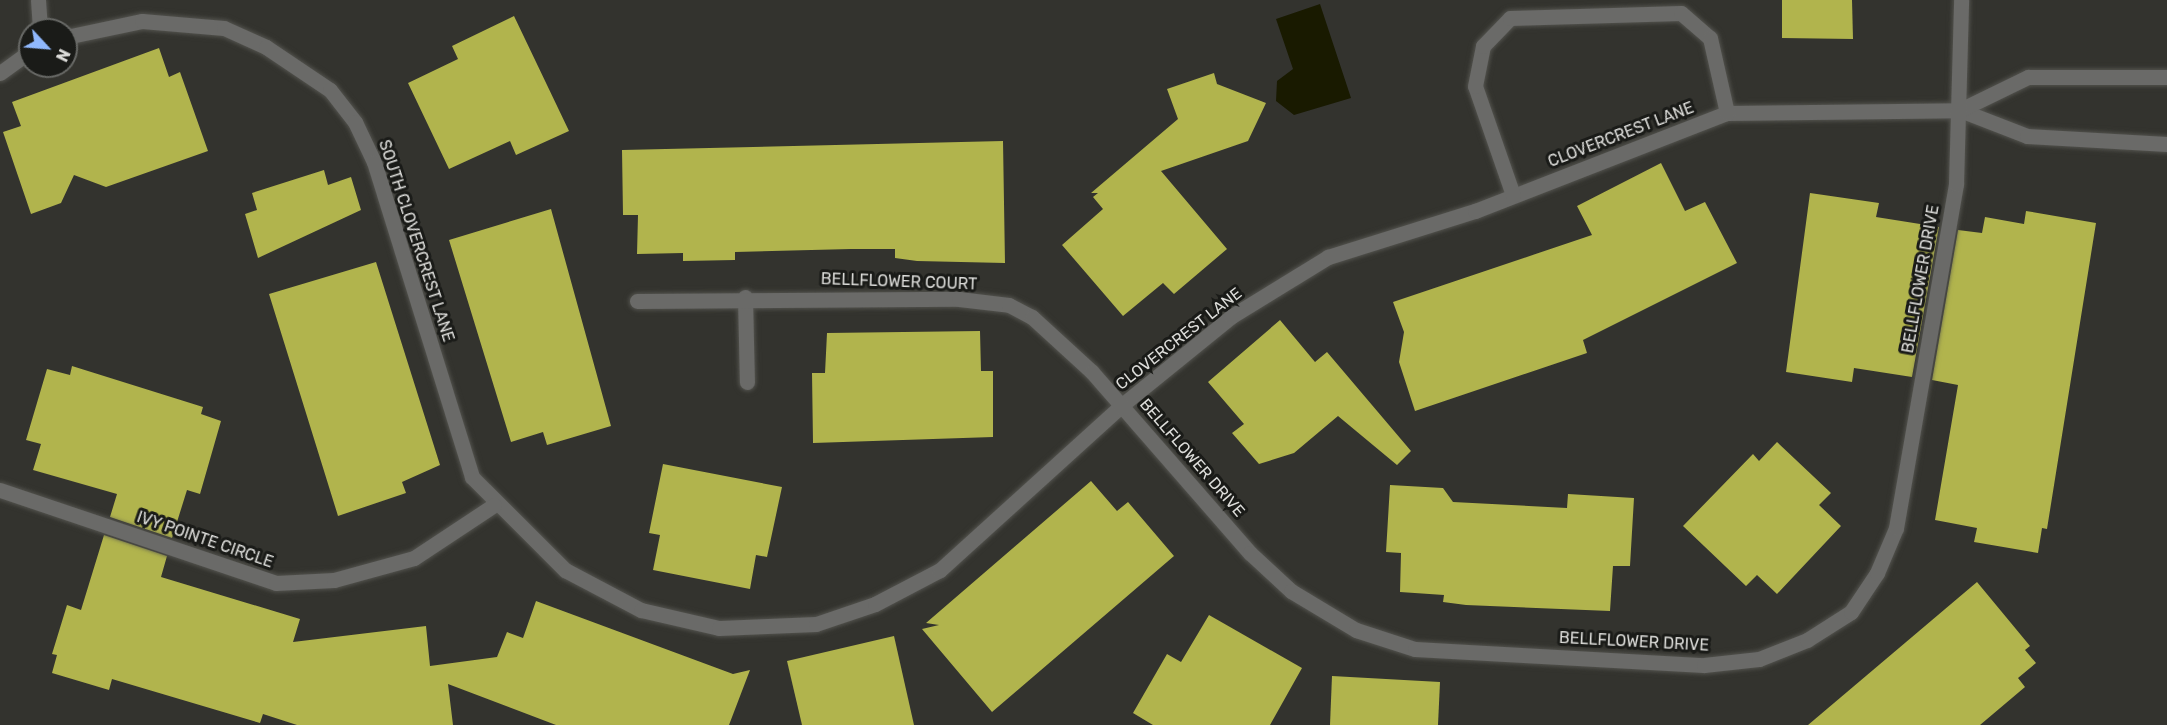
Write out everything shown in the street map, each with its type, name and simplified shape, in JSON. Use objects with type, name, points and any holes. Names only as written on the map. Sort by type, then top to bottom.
[{"type":"street","points":[[38,0],[39,18]]},
{"type":"street","name":"BELLFLOWER DRIVE","points":[[1122,405],[1250,553],[1291,591],[1356,630],[1416,649],[1704,666],[1759,659],[1807,640],[1851,612],[1877,573],[1896,528],[1956,184],[1960,110],[1961,0]]},
{"type":"street","points":[[1513,195],[1475,86],[1483,46],[1510,18],[1681,13],[1710,38],[1727,113]]},
{"type":"street","name":"SOUTH CLOVERCREST LANE","points":[[78,35],[142,21],[224,28],[266,47],[330,90],[355,122],[374,162],[472,477],[495,505]]},
{"type":"street","points":[[0,73],[18,60]]},
{"type":"street","name":"CLOVERCREST LANE","points":[[1960,110],[2028,77],[2167,77]]},
{"type":"street","name":"CLOVERCREST LANE","points":[[495,505],[565,570],[641,610],[719,628],[816,624],[875,604],[940,570],[1122,405],[1232,316],[1328,257],[1513,195],[1727,113],[1960,110],[2027,136],[2167,144]]},
{"type":"street","points":[[745,297],[747,382]]},
{"type":"street","name":"BELLFLOWER COURT","points":[[637,301],[745,297],[959,299],[1009,305],[1032,317],[1122,405]]},
{"type":"street","name":"IVY POINTE CIRCLE","points":[[0,490],[276,583],[334,580],[414,558],[495,505]]},
{"type":"shaded area","points":[[1320,4],[1351,98],[1294,115],[1276,101],[1277,81],[1293,69],[1276,19]]},
{"type":"building","points":[[1782,0],[1852,0],[1853,39],[1782,38]]},
{"type":"building","points":[[514,16],[569,131],[516,155],[510,141],[449,169],[408,83],[458,59],[452,46]]},
{"type":"building","points":[[159,48],[169,77],[180,72],[208,151],[106,187],[74,175],[61,203],[31,214],[3,132],[21,126],[12,102]]},
{"type":"building","points":[[1214,73],[1217,84],[1266,103],[1248,141],[1161,171],[1227,249],[1174,294],[1163,283],[1123,316],[1062,245],[1103,209],[1093,197],[1098,193],[1091,193],[1178,119],[1167,89]]},
{"type":"building","points":[[1003,141],[1005,263],[917,261],[895,258],[895,249],[735,252],[735,260],[683,261],[683,253],[637,254],[638,215],[623,215],[622,150]]},
{"type":"building","points":[[1661,163],[1685,211],[1705,202],[1737,263],[1583,340],[1587,353],[1415,411],[1399,362],[1404,332],[1393,302],[1592,235],[1577,206]]},
{"type":"building","points":[[324,170],[328,185],[351,177],[361,210],[258,258],[245,214],[257,210],[252,193]]},
{"type":"building","points":[[1810,193],[1879,203],[1876,217],[1939,227],[1912,377],[1854,368],[1852,382],[1786,372]]},
{"type":"building","points":[[551,209],[611,426],[547,445],[543,432],[511,442],[449,240]]},
{"type":"building","points":[[2026,211],[2096,223],[2047,529],[2042,528],[2038,553],[1974,542],[1977,528],[1935,520],[1958,385],[1932,380],[1958,230],[1982,233],[1985,217],[2024,224]]},
{"type":"building","points":[[376,262],[440,465],[402,482],[406,493],[338,516],[269,294]]},
{"type":"building","points":[[1280,320],[1315,362],[1327,352],[1411,451],[1397,465],[1338,416],[1294,453],[1259,464],[1232,433],[1244,424],[1208,382]]},
{"type":"building","points":[[980,331],[981,371],[993,371],[993,437],[813,443],[812,373],[825,373],[827,333]]},
{"type":"building","points":[[72,366],[203,407],[201,414],[221,421],[200,494],[187,490],[172,538],[110,517],[117,494],[33,470],[41,444],[26,440],[47,369],[70,375]]},
{"type":"building","points":[[1777,442],[1831,493],[1819,505],[1841,526],[1777,594],[1757,575],[1746,586],[1683,526],[1753,454],[1759,461]]},
{"type":"building","points":[[663,464],[782,487],[767,557],[756,555],[750,589],[653,570],[660,535],[649,533]]},
{"type":"building","points":[[1091,481],[1117,511],[1128,502],[1174,556],[992,712],[922,629],[939,625],[926,623]]},
{"type":"building","points":[[1390,485],[1443,488],[1453,502],[1567,508],[1568,494],[1634,498],[1630,566],[1613,566],[1610,611],[1466,605],[1443,602],[1444,595],[1400,592],[1401,553],[1386,552]]},
{"type":"building","points":[[104,535],[167,556],[161,577],[300,619],[293,642],[426,626],[430,666],[497,657],[507,632],[523,638],[536,601],[733,674],[750,670],[729,725],[556,725],[448,684],[453,725],[297,725],[263,714],[260,723],[112,679],[109,690],[52,673],[57,655],[52,654],[67,605],[81,610]]},
{"type":"building","points":[[1977,582],[2030,646],[2025,650],[2036,663],[2018,678],[2025,687],[1980,725],[1808,725]]},
{"type":"building","points":[[1209,615],[1302,668],[1270,725],[1153,725],[1133,713],[1167,654],[1181,662]]},
{"type":"building","points":[[894,636],[914,725],[802,725],[787,661]]},
{"type":"building","points":[[1332,676],[1440,682],[1438,725],[1330,725]]}]
